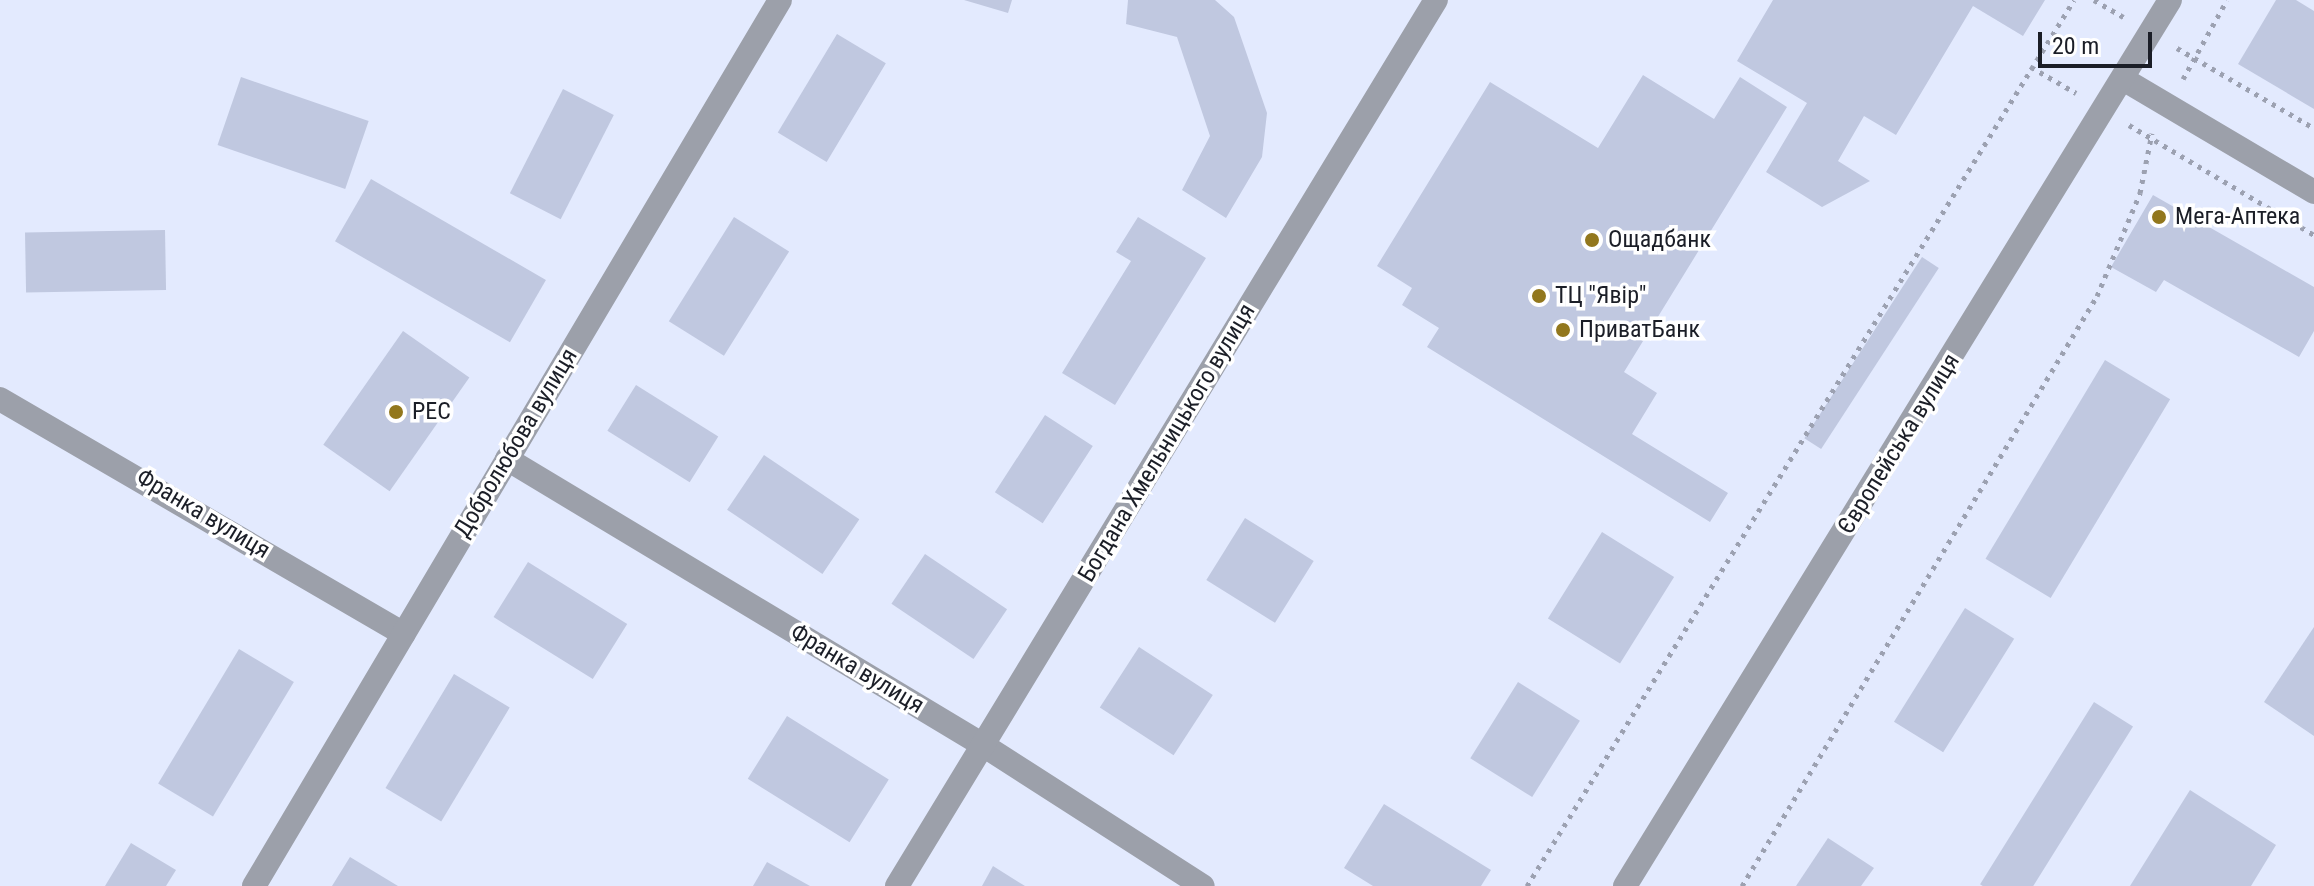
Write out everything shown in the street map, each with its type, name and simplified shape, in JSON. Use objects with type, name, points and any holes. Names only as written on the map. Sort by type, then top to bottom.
[{"type":"street","name":"Добролюбова вулиця","points":[[254,886],[780,0]]},
{"type":"street","name":"Богдана Хмельницького вулиця","points":[[897,886],[1436,0]]},
{"type":"street","name":"Європейська вулиця","points":[[1625,886],[2170,0]]},
{"type":"street","points":[[2123,79],[2314,192]]},
{"type":"street","name":"Франка вулиця","points":[[0,399],[403,634]]},
{"type":"street","name":"Франка вулиця","points":[[507,459],[983,745],[1203,886]]},
{"type":"path","points":[[1527,886],[2074,0]]},
{"type":"path","points":[[2194,58],[2227,0]]},
{"type":"path","points":[[2151,33],[2314,128]]},
{"type":"path","points":[[2031,67],[2314,235]]},
{"type":"path","points":[[1742,886],[2097,296],[2140,193],[2150,137]]},
{"type":"building","points":[[964,0],[1012,0],[1008,13]]},
{"type":"building","points":[[1128,0],[1215,0],[1234,17],[1267,113],[1262,157],[1226,218],[1182,190],[1210,136],[1177,37],[1126,24]]},
{"type":"building","points":[[1773,0],[2045,0],[2023,36],[1973,6],[1896,135],[1864,116],[1838,161],[1870,181],[1822,207],[1766,172],[1807,103],[1737,61]]},
{"type":"building","points":[[2276,0],[2296,0],[2314,11],[2314,109],[2238,64]]},
{"type":"building","points":[[837,34],[886,63],[827,162],[778,133]]},
{"type":"building","name":"ТЦ \"Явір\"","points":[[1643,75],[1714,119],[1740,77],[1787,107],[1624,372],[1657,393],[1632,434],[1728,493],[1710,522],[1427,347],[1439,328],[1402,305],[1412,288],[1377,266],[1490,82],[1598,148]]},
{"type":"building","points":[[241,77],[369,121],[345,189],[218,145]]},
{"type":"building","points":[[563,89],[614,115],[561,219],[510,193]]},
{"type":"building","points":[[371,179],[546,280],[510,342],[335,241]]},
{"type":"building","points":[[2153,195],[2314,287],[2314,331],[2299,357],[2164,280],[2156,292],[2111,267]]},
{"type":"building","points":[[734,217],[789,251],[724,356],[669,321]]},
{"type":"building","points":[[1138,217],[1206,258],[1115,405],[1062,373],[1131,261],[1116,252]]},
{"type":"building","points":[[165,230],[166,290],[26,292],[25,232]]},
{"type":"building","points":[[1922,257],[1939,268],[1821,449],[1804,438]]},
{"type":"building","name":"РЕС","points":[[403,331],[469,377],[390,491],[323,445]]},
{"type":"building","points":[[2105,360],[2170,399],[2051,598],[1986,559]]},
{"type":"building","points":[[636,385],[718,436],[690,482],[607,431]]},
{"type":"building","points":[[1045,415],[1093,446],[1043,523],[995,492]]},
{"type":"building","points":[[764,455],[859,519],[822,574],[727,510]]},
{"type":"building","points":[[1245,518],[1314,561],[1275,623],[1206,580]]},
{"type":"building","points":[[1602,532],[1674,577],[1620,664],[1548,619]]},
{"type":"building","points":[[925,554],[1007,609],[974,659],[891,604]]},
{"type":"building","points":[[528,562],[627,624],[593,679],[494,617]]},
{"type":"building","points":[[1965,608],[2014,639],[1943,752],[1894,722]]},
{"type":"building","points":[[2314,627],[2314,736],[2264,702]]},
{"type":"building","points":[[1139,647],[1213,695],[1174,755],[1100,707]]},
{"type":"building","points":[[239,649],[294,682],[213,817],[158,784]]},
{"type":"building","points":[[454,674],[510,707],[441,821],[385,788]]},
{"type":"building","points":[[1518,682],[1580,721],[1532,797],[1470,758]]},
{"type":"building","points":[[2094,702],[2133,726],[2033,886],[1980,884]]},
{"type":"building","points":[[787,716],[889,780],[850,842],[748,779]]},
{"type":"building","points":[[2190,790],[2276,845],[2251,886],[2130,886]]},
{"type":"building","points":[[1384,804],[1491,870],[1481,886],[1373,886],[1344,868]]},
{"type":"building","points":[[1828,838],[1874,868],[1861,886],[1796,886]]},
{"type":"building","points":[[131,843],[176,870],[166,886],[105,886]]},
{"type":"building","points":[[350,857],[398,886],[332,886]]},
{"type":"building","points":[[767,862],[810,886],[753,886]]},
{"type":"building","points":[[993,866],[1025,886],[982,886]]},
{"type":"place","name":"Мега-Аптека","points":[[2159,217]]},
{"type":"place","name":"Ощадбанк","points":[[1592,240]]},
{"type":"place","name":"ТЦ \"Явір\"","points":[[1539,296]]},
{"type":"place","name":"ПриватБанк","points":[[1563,330]]},
{"type":"place","name":"РЕС","points":[[396,412]]}]
